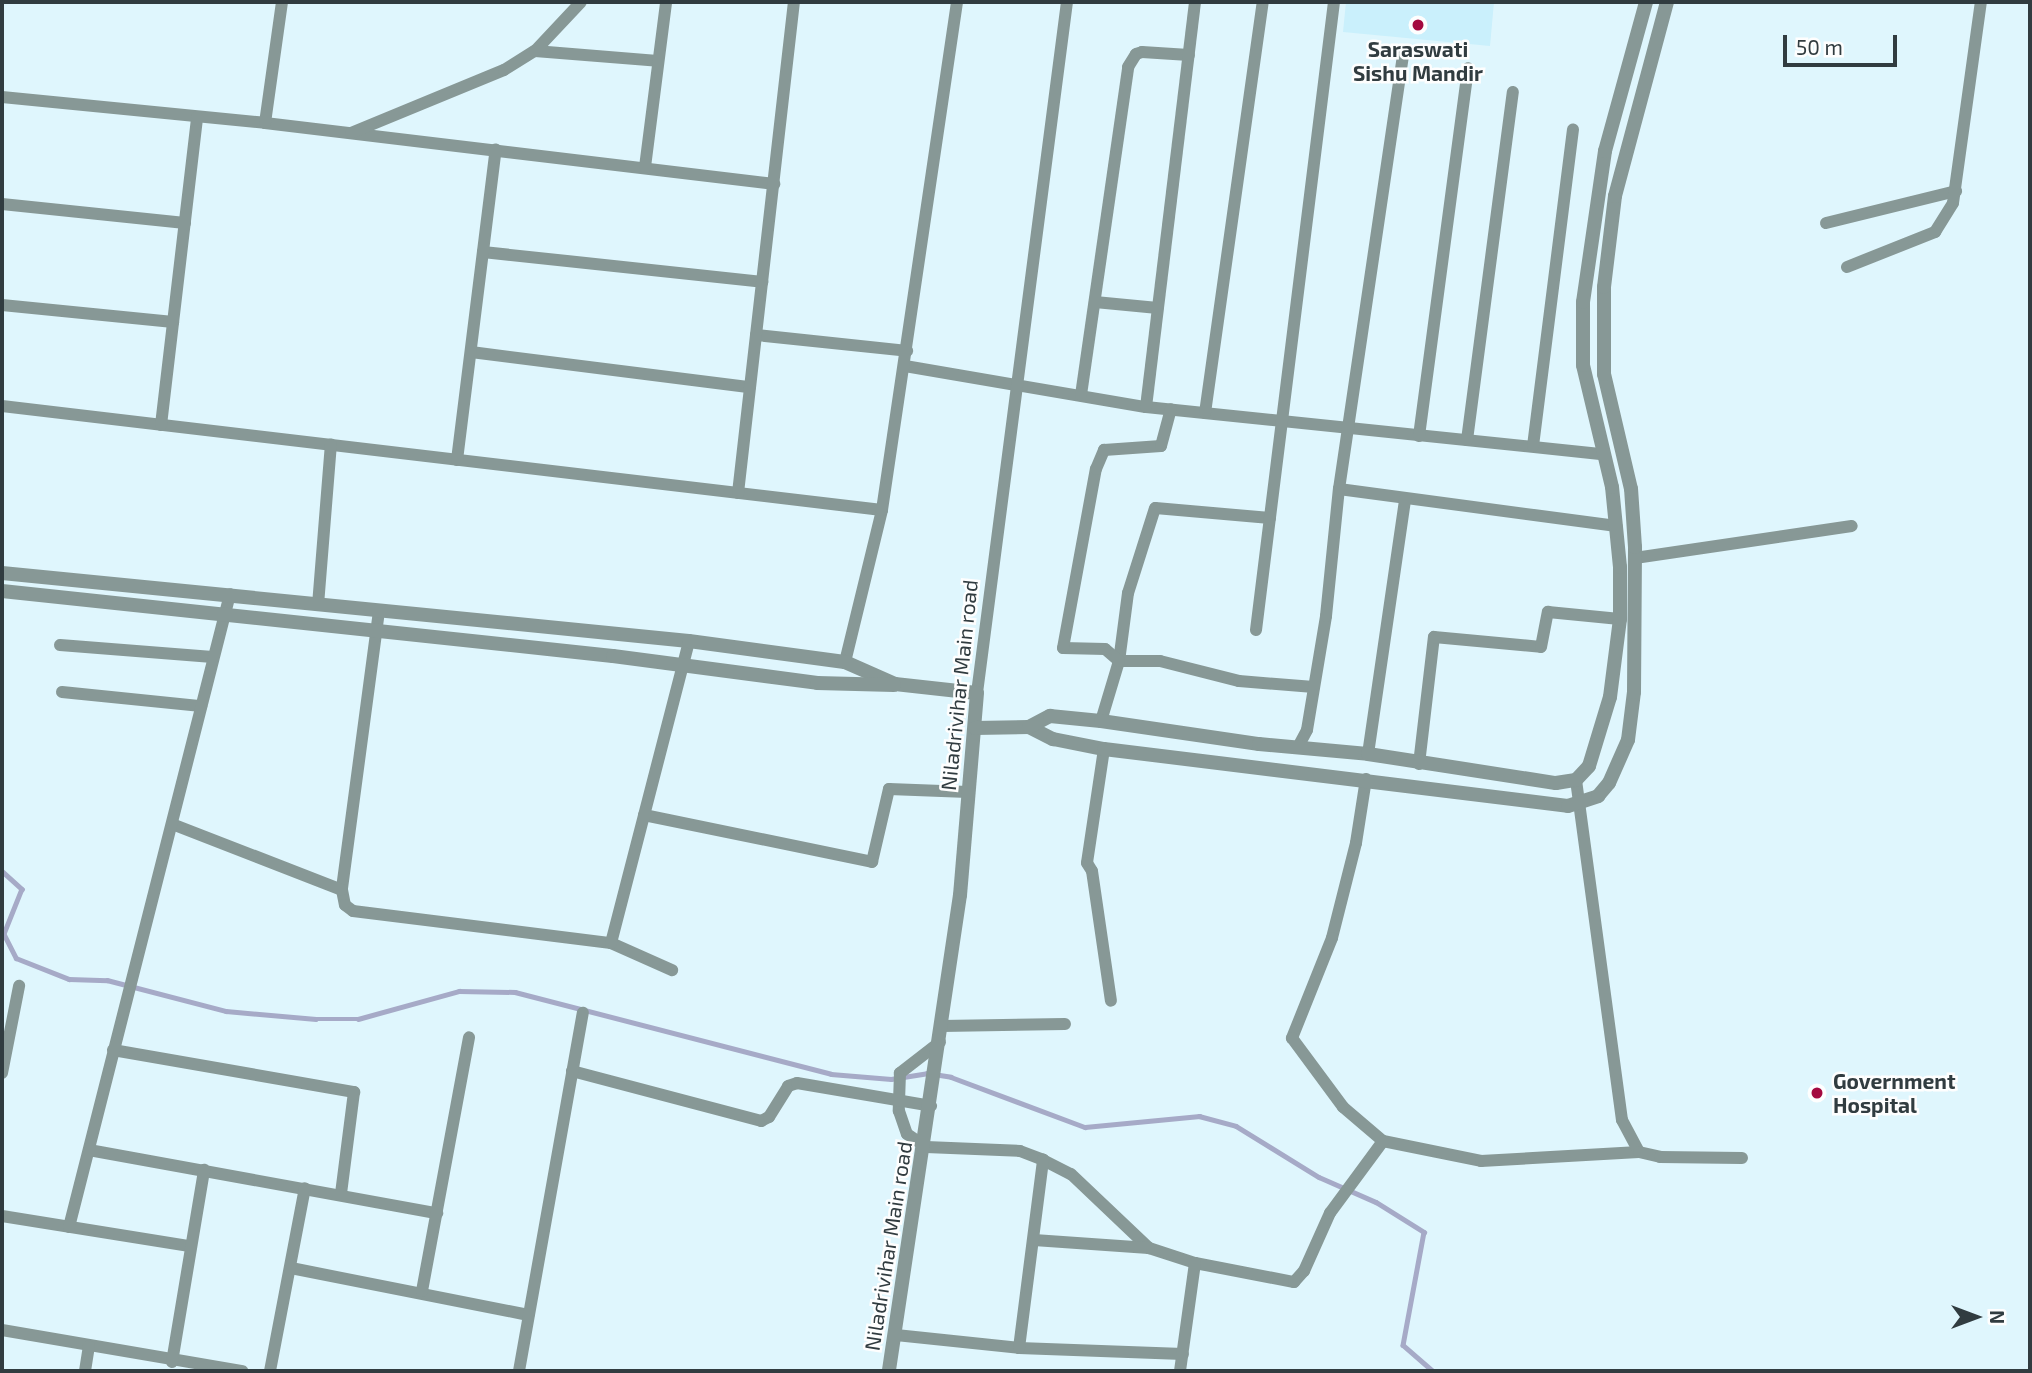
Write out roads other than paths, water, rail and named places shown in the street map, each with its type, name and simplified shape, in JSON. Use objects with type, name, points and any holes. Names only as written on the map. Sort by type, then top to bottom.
[{"type":"street","points":[[265,123],[282,2]]},
{"type":"street","points":[[348,134],[466,87],[535,51],[581,2]]},
{"type":"street","points":[[645,167],[666,2]]},
{"type":"street","points":[[738,493],[794,2]]},
{"type":"street","points":[[845,662],[882,510],[957,2]]},
{"type":"street","name":"Niladrivihar Main road","points":[[889,1371],[926,1147],[940,1042],[977,693],[1067,2]]},
{"type":"street","points":[[1146,407],[1195,2]]},
{"type":"street","points":[[1205,413],[1263,2]]},
{"type":"street","points":[[1256,630],[1334,2]]},
{"type":"street","points":[[975,728],[1029,727],[1050,716],[1368,754],[1419,764],[1556,783],[1576,780],[1590,766],[1602,737],[1620,618],[1617,526],[1583,365],[1583,302],[1603,161],[1646,2]]},
{"type":"street","points":[[1029,727],[1053,739],[1104,749],[1366,779],[1568,806],[1598,796],[1609,783],[1628,740],[1634,692],[1635,558],[1631,489],[1604,373],[1604,287],[1615,196],[1638,95],[1667,2]]},
{"type":"street","points":[[1847,267],[1935,232],[1956,191],[1981,2]]},
{"type":"street","points":[[535,51],[658,61]]},
{"type":"street","points":[[1081,395],[1128,67],[1136,54],[1142,52],[1189,55]]},
{"type":"street","points":[[1298,747],[1307,730],[1314,687],[1339,489],[1350,429],[1403,55]]},
{"type":"street","points":[[1419,436],[1468,68]]},
{"type":"street","points":[[1467,440],[1513,92]]},
{"type":"street","points":[[2,97],[496,149],[774,184]]},
{"type":"street","points":[[161,425],[197,117]]},
{"type":"street","points":[[1533,446],[1573,130]]},
{"type":"street","points":[[457,460],[496,149]]},
{"type":"street","points":[[1826,223],[1956,191]]},
{"type":"street","points":[[2,204],[185,223]]},
{"type":"street","points":[[483,253],[762,282]]},
{"type":"street","points":[[1095,302],[1158,308]]},
{"type":"street","points":[[2,304],[173,322]]},
{"type":"street","points":[[756,335],[907,351]]},
{"type":"street","points":[[471,352],[750,387]]},
{"type":"street","points":[[905,366],[1146,407],[1603,454]]},
{"type":"street","points":[[2,406],[882,510]]},
{"type":"street","points":[[1171,410],[1161,446],[1104,450],[1096,469],[1063,648],[1105,649],[1119,661],[1160,661],[1239,681],[1314,687]]},
{"type":"street","points":[[318,606],[331,445]]},
{"type":"street","points":[[1339,489],[1617,526]]},
{"type":"street","points":[[1368,754],[1405,499]]},
{"type":"street","points":[[1101,721],[1119,661],[1128,593],[1155,508],[1269,518]]},
{"type":"street","points":[[1635,558],[1852,526]]},
{"type":"street","points":[[2,573],[689,641],[845,662],[895,684]]},
{"type":"street","points":[[2,592],[225,614],[817,683],[895,684],[977,693]]},
{"type":"street","points":[[69,1227],[130,974],[172,824],[230,594]]},
{"type":"street","points":[[379,611],[342,890],[345,905],[354,911],[611,943],[672,970]]},
{"type":"street","points":[[1419,764],[1434,637],[1541,647],[1548,612],[1620,618]]},
{"type":"street","points":[[611,943],[689,641]]},
{"type":"street","points":[[60,645],[213,657]]},
{"type":"street","points":[[62,692],[201,706]]},
{"type":"street","points":[[1104,749],[1087,863],[1111,1001]]},
{"type":"street","points":[[1366,779],[1356,843],[1332,938],[1292,1038],[1343,1107],[1383,1141],[1481,1161],[1639,1152],[1660,1157],[1742,1158]]},
{"type":"street","points":[[1576,780],[1622,1120],[1639,1152]]},
{"type":"street","points":[[644,814],[872,862],[889,789],[968,792]]},
{"type":"street","points":[[172,824],[342,890]]},
{"type":"street","points":[[2,1073],[5,1032],[19,986]]},
{"type":"street","points":[[519,1371],[583,1013]]},
{"type":"street","points":[[942,1026],[1065,1024]]},
{"type":"street","points":[[422,1291],[469,1037]]},
{"type":"street","points":[[940,1042],[900,1073],[898,1099],[907,1134],[926,1147],[1020,1151],[1043,1160],[1081,1183],[1149,1248]]},
{"type":"street","points":[[113,1050],[354,1092],[341,1194]]},
{"type":"street","points":[[572,1071],[761,1121],[769,1117],[788,1086],[797,1083],[898,1099],[932,1101]]},
{"type":"street","points":[[1034,1240],[1149,1248],[1195,1263],[1294,1282],[1341,1199],[1383,1141]]},
{"type":"street","points":[[89,1150],[437,1213]]},
{"type":"street","points":[[1019,1348],[1043,1160]]},
{"type":"street","points":[[172,1362],[204,1170]]},
{"type":"street","points":[[270,1371],[304,1188]]},
{"type":"street","points":[[2,1216],[190,1246]]},
{"type":"street","points":[[1181,1371],[1195,1263]]},
{"type":"street","points":[[291,1268],[422,1291],[528,1315]]},
{"type":"street","points":[[2,1331],[172,1362],[243,1371]]},
{"type":"street","points":[[896,1335],[1019,1348],[1183,1354]]},
{"type":"street","points":[[85,1371],[89,1346]]},
{"type":"waterway","points":[[2,871],[22,889],[4,934],[16,958],[69,979],[107,980],[226,1011],[316,1019],[358,1019],[459,991],[515,992],[831,1074],[891,1079],[927,1073],[951,1077],[1085,1127],[1199,1116],[1236,1126],[1319,1177],[1376,1202],[1424,1232],[1403,1345],[1433,1371]]},
{"type":"place","name":"Saraswati Sishu Mandir","points":[[1418,25]]},
{"type":"place","name":"Government Hospital","points":[[1817,1093]]}]
